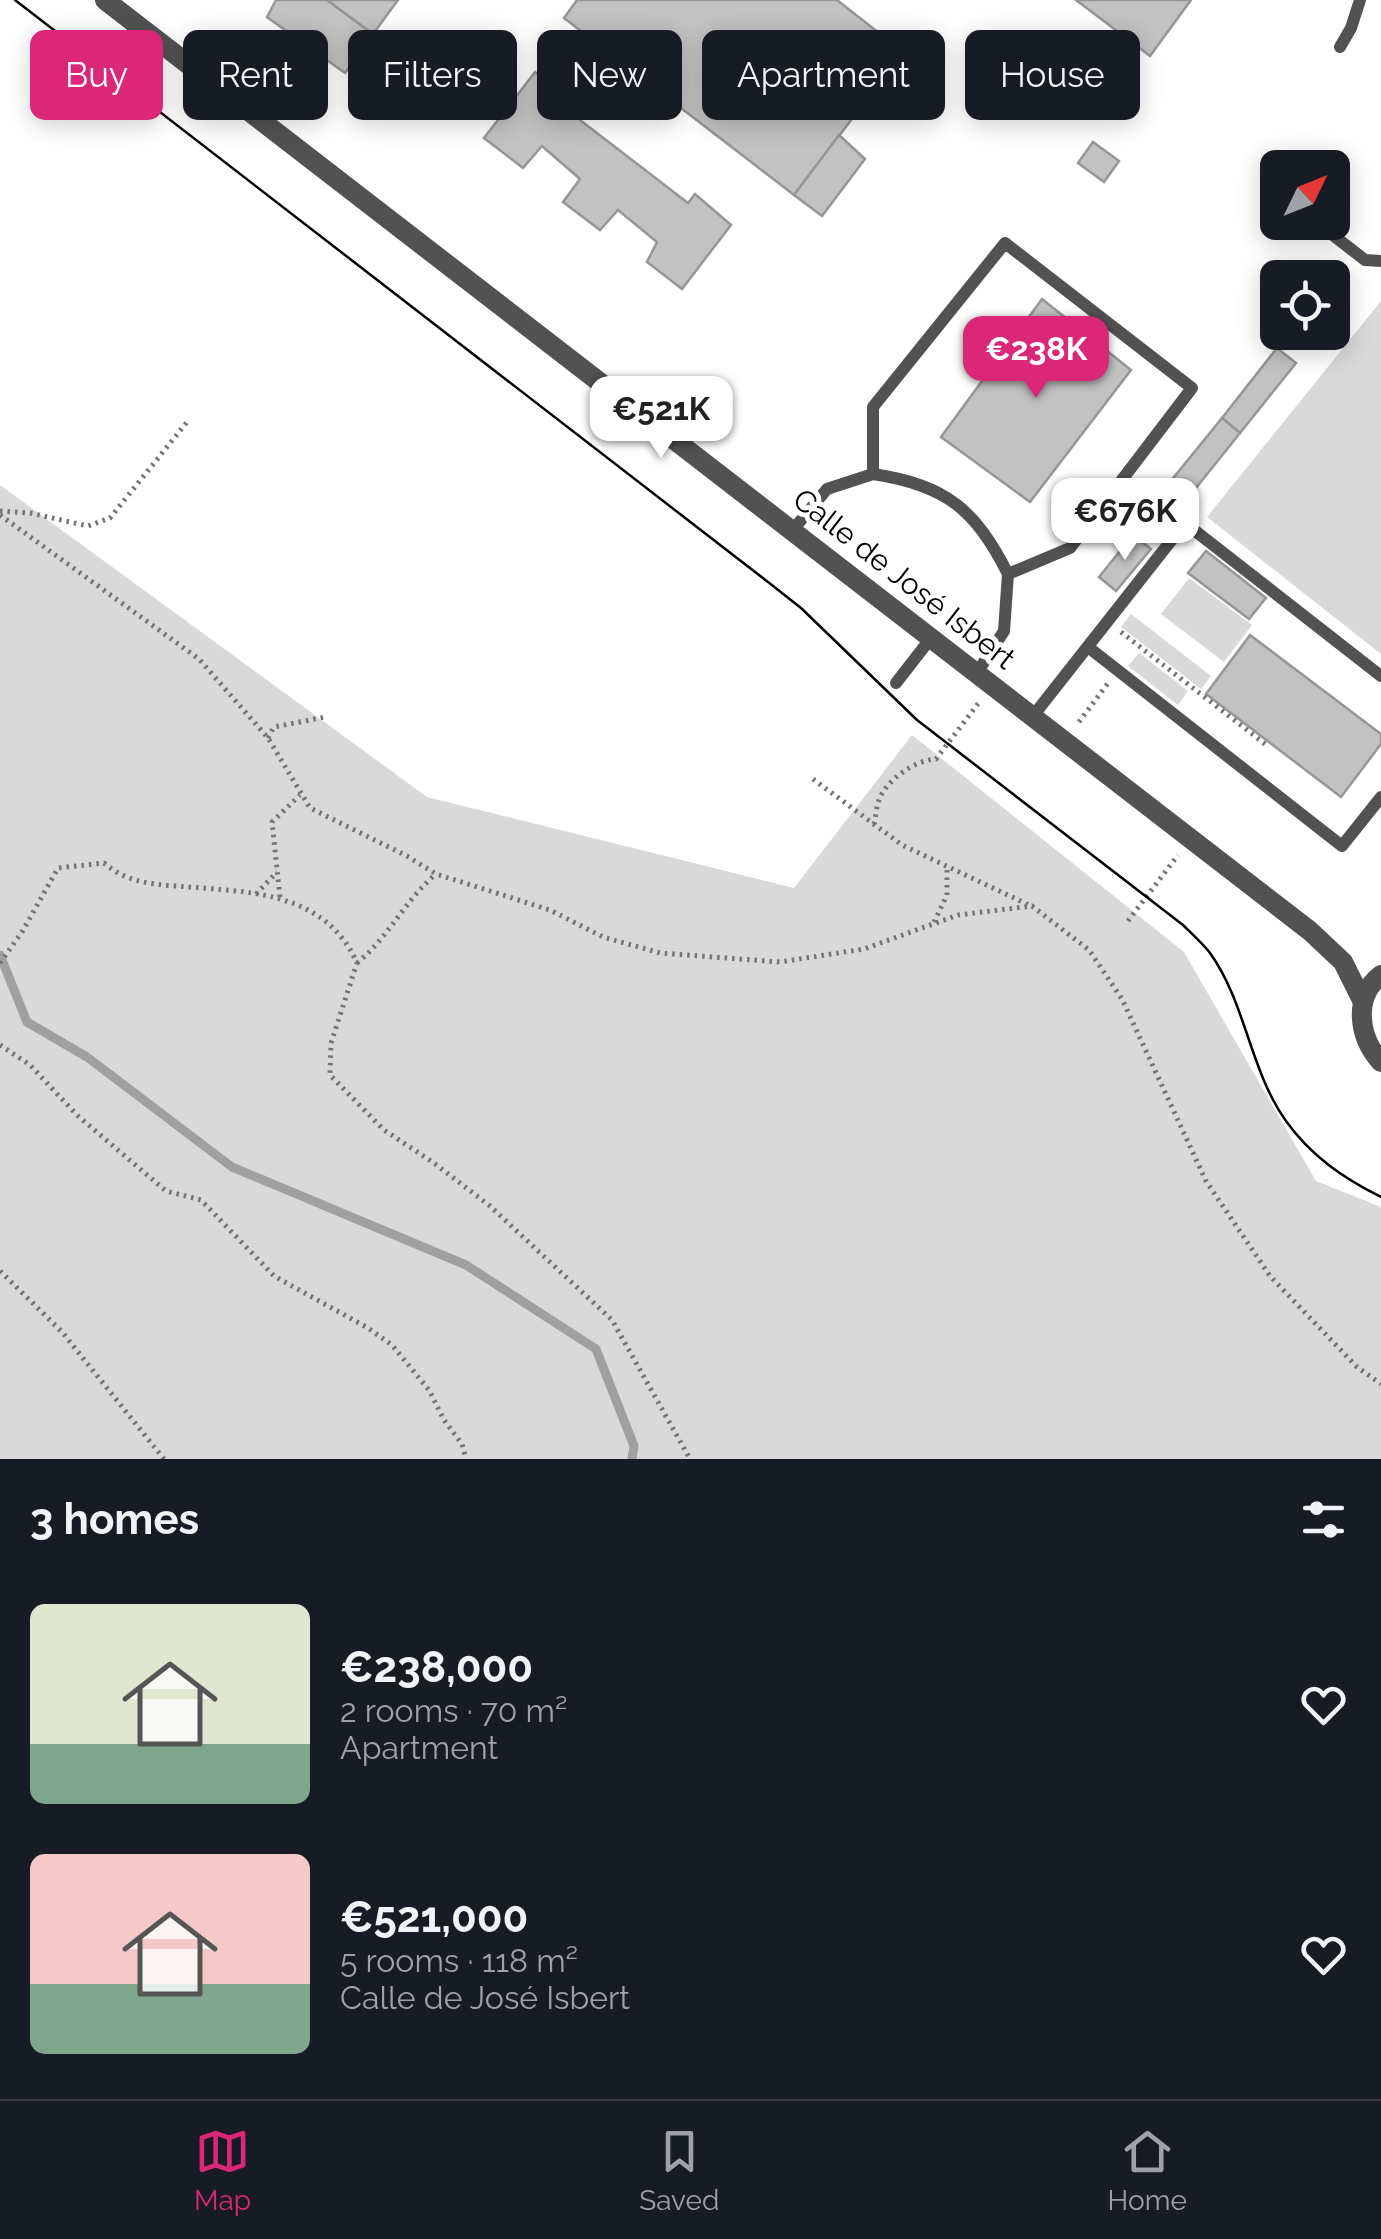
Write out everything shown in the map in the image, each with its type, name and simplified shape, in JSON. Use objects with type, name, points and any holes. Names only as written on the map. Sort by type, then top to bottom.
[{"type":"street","name":"Calle de José Isbert","points":[[105,0],[1321,941],[1343,962],[1362,1002],[1362,1033],[1381,1062]]},
{"type":"street","points":[[1362,1002],[1381,975]]},
{"type":"lane","points":[[1340,47],[1352,28],[1360,0]]},
{"type":"lane","points":[[1339,240],[1365,260],[1381,261]]},
{"type":"lane","points":[[873,474],[874,407],[1005,242],[1192,388],[1070,548],[1008,574]]},
{"type":"lane","points":[[657,426],[682,394]]},
{"type":"lane","points":[[792,531],[827,488],[873,474],[909,480],[936,490],[966,511],[989,536],[1008,574],[1004,631],[984,679]]},
{"type":"lane","points":[[1033,716],[1185,523],[1381,676]]},
{"type":"lane","points":[[896,683],[930,638]]},
{"type":"lane","points":[[1088,647],[1342,846],[1381,797]]},
{"type":"path","points":[[0,513],[30,512],[88,526],[110,518],[188,422]]},
{"type":"path","points":[[0,513],[200,659],[268,738],[310,808],[436,874],[550,910],[603,937],[660,954],[780,962],[864,949],[958,915],[1032,906]]},
{"type":"path","points":[[1108,622],[1264,744]]},
{"type":"path","points":[[1064,741],[1137,645]]},
{"type":"path","points":[[874,824],[879,797],[908,768],[936,759],[984,679]]},
{"type":"path","points":[[268,738],[274,727],[324,717]]},
{"type":"path","points":[[813,779],[902,846],[1032,906],[1089,950],[1122,999],[1206,1181],[1270,1276],[1358,1367],[1381,1384]]},
{"type":"path","points":[[280,897],[272,822],[300,794]]},
{"type":"path","points":[[1128,920],[1190,838]]},
{"type":"path","points":[[0,963],[58,868],[104,862],[119,876],[150,884],[280,897],[314,912],[346,940],[357,963]]},
{"type":"path","points":[[934,923],[947,895],[947,868]]},
{"type":"path","points":[[256,894],[277,872]]},
{"type":"path","points":[[436,874],[416,891],[386,936],[357,963],[331,1044],[330,1075],[384,1130],[434,1162],[490,1206],[612,1320],[690,1459]]},
{"type":"path","points":[[0,1045],[30,1065],[78,1116],[166,1191],[201,1200],[274,1276],[392,1345],[429,1390],[462,1444],[466,1459]]},
{"type":"path","points":[[0,1271],[62,1332],[164,1459]]},
{"type":"shaded area","points":[[1381,301],[1381,654],[1207,517],[1342,350],[1350,350],[1350,339]]},
{"type":"shaded area","points":[[0,485],[427,797],[794,888],[912,735],[1184,952],[1316,1181],[1381,1207],[1381,1459],[0,1459]]},
{"type":"shaded area","points":[[1189,578],[1252,625],[1224,662],[1161,614]]},
{"type":"shaded area","points":[[1131,614],[1211,676],[1201,689],[1121,627]]},
{"type":"shaded area","points":[[1139,653],[1188,691],[1178,705],[1128,666]]},
{"type":"building","points":[[276,0],[327,0],[368,30],[348,30],[345,73],[328,61],[328,30],[285,30],[267,17]]},
{"type":"building","points":[[327,0],[398,0],[376,30],[368,30]]},
{"type":"building","points":[[577,0],[837,0],[875,30],[702,30],[702,120],[851,120],[794,195],[682,109],[682,30],[580,30],[564,18]]},
{"type":"building","points":[[1076,0],[1191,0],[1150,56],[1140,48],[1140,30],[1116,30]]},
{"type":"building","points":[[535,72],[537,120],[580,120],[688,203],[695,194],[731,225],[682,289],[647,262],[657,242],[618,210],[600,230],[563,202],[580,179],[542,146],[523,168],[484,138],[498,120],[517,120],[517,95]]},
{"type":"building","points":[[839,135],[865,159],[822,216],[794,195]]},
{"type":"building","points":[[1093,142],[1119,161],[1104,182],[1078,163]]},
{"type":"building","points":[[1042,299],[1131,370],[1030,502],[941,437]]},
{"type":"building","points":[[1275,350],[1296,363],[1240,433],[1222,418]]},
{"type":"building","points":[[1222,418],[1240,433],[1180,508],[1161,493]]},
{"type":"building","points":[[1133,535],[1151,549],[1116,591],[1099,577]]},
{"type":"building","points":[[1206,551],[1266,598],[1249,619],[1188,573]]},
{"type":"building","points":[[1250,635],[1381,734],[1381,744],[1341,797],[1206,694]]},
{"type":"waterway","points":[[0,955],[27,1022],[87,1057],[232,1167],[466,1265],[596,1349],[634,1446],[632,1459]]},
{"type":"tram line","points":[[15,0],[801,608],[917,720],[1183,925],[1210,953],[1222,973],[1264,1081],[1286,1121],[1329,1165],[1381,1197]]}]
